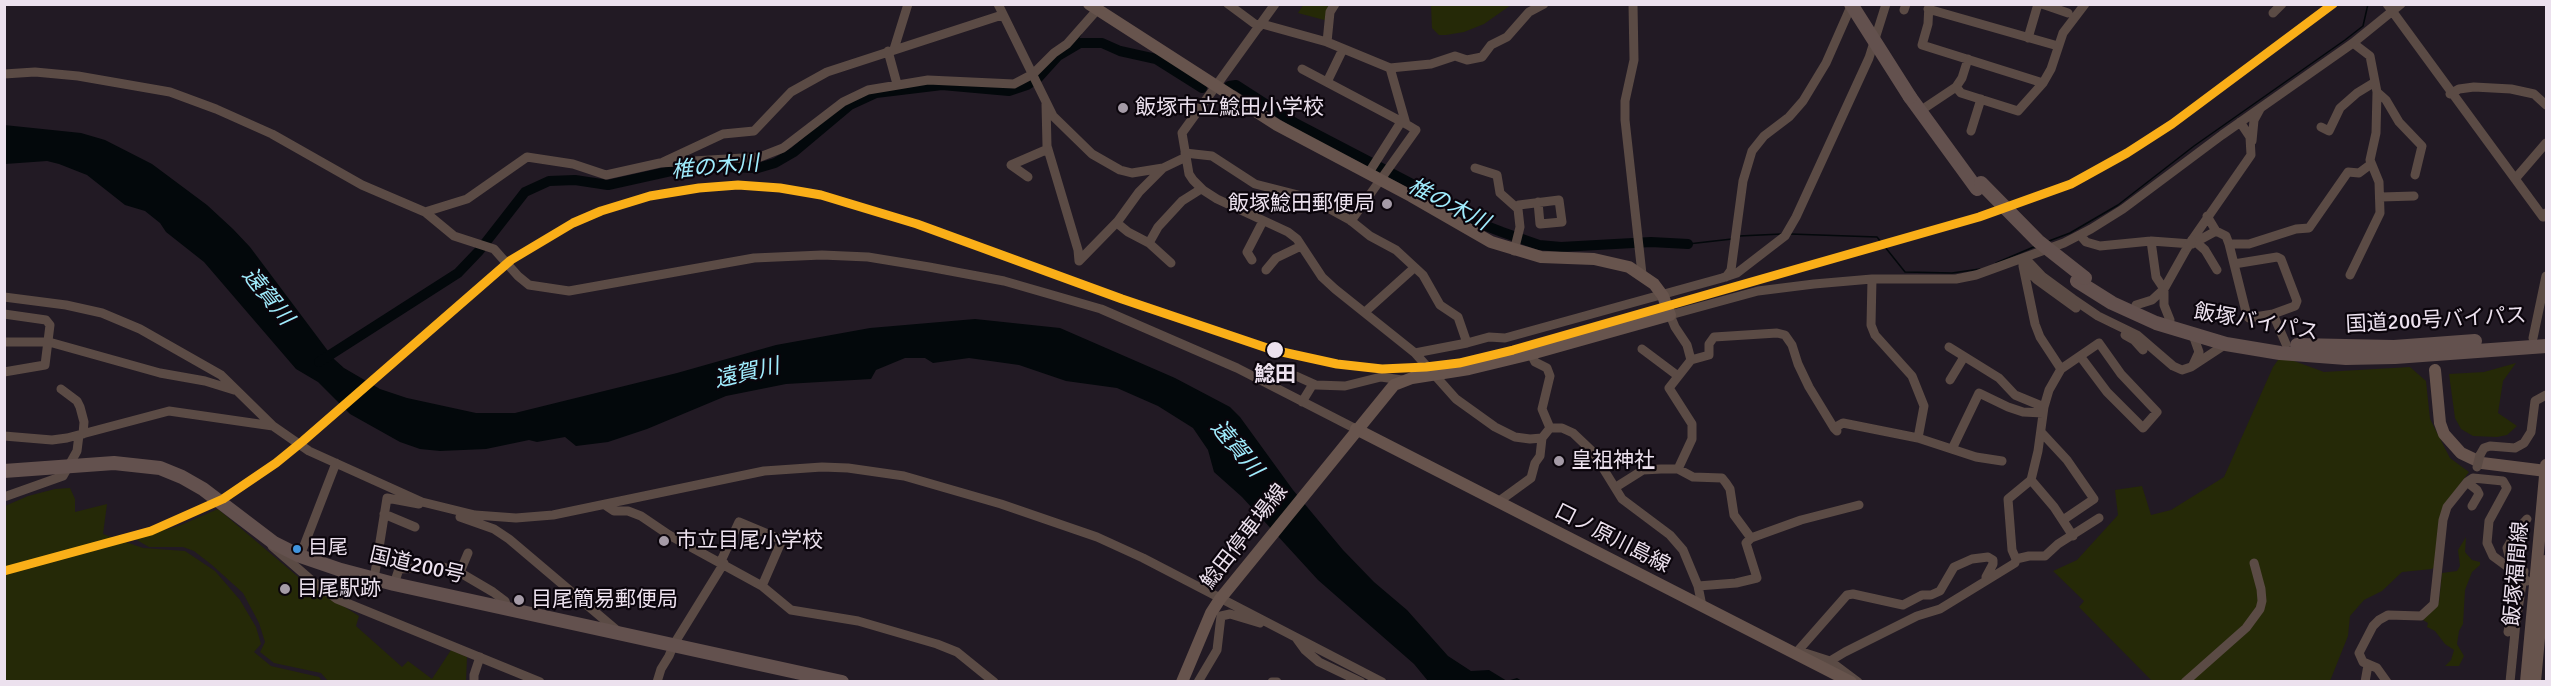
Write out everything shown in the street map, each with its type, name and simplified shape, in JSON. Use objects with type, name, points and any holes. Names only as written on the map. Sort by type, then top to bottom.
[{"type":"highway","points":[[1852,4],[1953,158],[1979,186]]},
{"type":"highway","name":"国道200号バイパス","points":[[1860,4],[1912,94],[1926,107],[1979,186],[2081,280],[2170,320],[2227,337],[2286,344],[2394,347],[2540,338]]},
{"type":"highway","name":"飯塚バイパス","points":[[2081,280],[2139,317],[2226,344],[2280,353],[2365,357],[2547,346]]},
{"type":"highway","name":"国道200号","points":[[4,471],[114,463],[160,468],[203,489],[257,532],[300,556],[319,563],[394,584],[842,681]]},
{"type":"main road","points":[[1097,8],[1308,143],[1381,180],[1491,242],[1514,251],[1541,257],[1612,262],[1629,267],[1642,274],[1664,296],[1670,315],[1531,354],[1402,380]]},
{"type":"main road","points":[[2435,370],[2449,357],[2504,349]]},
{"type":"main road","points":[[2365,357],[2370,361],[2417,358],[2430,364],[2435,370],[2440,423],[2451,444],[2470,459],[2482,463],[2546,471]]},
{"type":"main road","name":"鯰田停車場線","points":[[1182,681],[1210,613],[1220,598],[1384,395],[1402,380]]},
{"type":"main road","name":"口ノ原川島線","points":[[1355,430],[1851,681]]},
{"type":"main road","name":"飯塚福間線","points":[[2526,681],[2547,465]]},
{"type":"main road","name":"飯塚福間線","points":[[2535,681],[2547,561]]},
{"type":"street","points":[[897,84],[891,50],[908,4]]},
{"type":"street","points":[[998,4],[1046,104],[1066,131],[1106,163],[1132,173],[1163,168]]},
{"type":"street","points":[[1228,4],[1261,26],[1328,42],[1390,69],[1431,64],[1455,56],[1467,60],[1482,57],[1491,45],[1507,37],[1529,12],[1544,4]]},
{"type":"street","points":[[1275,4],[1182,133],[1189,174],[1201,189],[1288,232],[1301,246],[1322,277],[1415,353],[1432,375],[1456,399],[1508,434],[1530,439],[1542,438]]},
{"type":"street","points":[[1328,42],[1330,12],[1335,4]]},
{"type":"street","points":[[1633,4],[1634,60],[1625,101],[1625,120],[1642,274]]},
{"type":"street","points":[[1726,277],[1731,270],[1743,182],[1752,151],[1764,136],[1789,117],[1803,101],[1826,63],[1852,4]]},
{"type":"street","points":[[1415,353],[1489,337],[1505,338],[1664,296],[1737,273],[1785,236],[1796,217],[1869,58],[1886,4]]},
{"type":"street","points":[[2028,38],[2040,4],[2067,13]]},
{"type":"street","points":[[1956,87],[1961,93],[2018,111],[2043,82],[2051,69],[2063,33],[2085,4]]},
{"type":"street","points":[[2273,13],[2282,4]]},
{"type":"street","points":[[1691,360],[1687,345],[1670,315],[1758,291],[1872,279],[1956,279],[2023,261],[2080,235],[2123,209],[2240,122],[2353,43],[2393,6],[2450,94],[2543,217],[2547,213]]},
{"type":"street","points":[[2043,82],[1922,45],[1928,24],[1929,7],[2058,46]]},
{"type":"street","points":[[425,212],[467,199],[527,157],[573,164],[606,175],[660,163],[743,159],[771,153],[792,142],[843,102],[867,90],[897,84],[953,80],[1006,86],[1023,81],[1073,39],[1097,8]]},
{"type":"street","points":[[660,163],[723,134],[753,131],[783,100],[804,83],[827,72],[1002,15]]},
{"type":"street","points":[[2350,275],[2380,213],[2381,197],[2379,182],[2370,160],[2376,133],[2376,87],[2370,56],[2353,43]]},
{"type":"street","points":[[1327,82],[1344,50]]},
{"type":"street","points":[[1926,107],[1956,87],[1962,78],[1968,59]]},
{"type":"street","points":[[1302,69],[1416,130],[1351,221]]},
{"type":"street","points":[[1368,174],[1403,123],[1390,69]]},
{"type":"street","points":[[4,74],[35,72],[78,76],[170,93],[272,134],[362,185],[425,212],[454,236],[494,249],[529,285],[568,291],[754,258],[822,255],[868,257],[1004,281],[1101,309],[1237,368],[1355,430]]},
{"type":"street","points":[[2321,127],[2330,131],[2340,108],[2356,93],[2376,87]]},
{"type":"street","points":[[2376,87],[2398,122],[2422,146],[2415,175]]},
{"type":"street","points":[[2450,94],[2459,89],[2474,87],[2511,89],[2534,94],[2547,105]]},
{"type":"street","points":[[1971,131],[1981,99]]},
{"type":"street","points":[[1046,104],[1048,149],[1078,250],[1079,261],[1117,223],[1139,192],[1163,168],[1185,155],[1212,156],[1255,184],[1310,198],[1396,250],[1427,281],[1440,305],[1458,317],[1467,343]]},
{"type":"street","points":[[2136,306],[2152,300],[2164,289],[2207,216],[2248,161],[2254,120],[2262,107]]},
{"type":"street","points":[[2240,122],[2252,144]]},
{"type":"street","points":[[2222,135],[2240,134],[2252,144]]},
{"type":"street","points":[[2515,179],[2547,143]]},
{"type":"street","points":[[1028,177],[1011,165],[1048,149]]},
{"type":"street","points":[[2229,244],[2248,244],[2296,229],[2309,228],[2348,172],[2359,173],[2371,164]]},
{"type":"street","points":[[1475,168],[1497,175],[1500,193],[1518,209]]},
{"type":"street","points":[[1149,243],[1158,227],[1182,201],[1201,189]]},
{"type":"street","points":[[2381,197],[2414,196]]},
{"type":"street","points":[[1514,251],[1520,227],[1519,205],[1559,200],[1562,222],[1540,224],[1538,202]]},
{"type":"street","points":[[2207,216],[2216,231],[2226,236],[2247,316],[2250,318],[2273,314],[2297,304],[2281,259],[2277,257],[2234,264]]},
{"type":"street","points":[[1252,260],[1247,252],[1263,221]]},
{"type":"street","points":[[1117,223],[1128,232],[1149,243],[1171,263]]},
{"type":"street","points":[[2192,244],[2216,231]]},
{"type":"street","points":[[2080,235],[2085,242],[2100,246],[2151,241],[2192,244],[2205,250],[2217,270]]},
{"type":"street","points":[[2151,241],[2156,277],[2164,289],[2164,305],[2170,320]]},
{"type":"street","points":[[1266,270],[1276,258],[1301,246]]},
{"type":"street","points":[[2023,261],[2036,279],[2066,302],[2134,340],[2144,350]]},
{"type":"street","points":[[2023,261],[2098,316],[2144,339],[2173,366],[2182,370],[2191,367],[2226,344]]},
{"type":"street","points":[[2023,261],[2035,324],[2040,337],[2061,369]]},
{"type":"street","points":[[1365,312],[1414,268]]},
{"type":"street","points":[[2540,338],[2547,276]]},
{"type":"street","points":[[1872,279],[1871,325],[1875,335],[1912,376],[1924,406],[1918,438]]},
{"type":"street","points":[[4,297],[66,305],[120,320],[221,375],[273,426],[309,451],[422,502],[439,507],[474,515],[516,518],[553,515],[764,471],[822,467],[877,471],[950,488],[1097,537],[1143,558],[1382,681]]},
{"type":"street","points":[[4,314],[48,321],[50,325],[45,365],[4,372]]},
{"type":"street","points":[[2273,314],[2286,344]]},
{"type":"street","points":[[1678,469],[1692,439],[1692,424],[1669,388],[1691,360],[1709,355],[1709,344],[1714,337],[1777,333],[1785,335],[1792,345],[1815,400],[1836,430],[1843,423],[1854,424],[1918,438],[1976,457],[2002,461]]},
{"type":"street","points":[[2191,367],[2198,358],[2199,352],[2193,335]]},
{"type":"street","points":[[4,342],[49,342],[160,373],[205,381],[239,392]]},
{"type":"street","points":[[2016,560],[2012,550],[2008,499],[2031,480],[2049,390],[2061,369],[2080,356],[2099,343],[2121,374],[2157,412],[2144,428],[2107,392],[2080,356]]},
{"type":"street","points":[[1949,347],[1999,378],[2015,395],[2044,410]]},
{"type":"street","points":[[1642,349],[1678,376]]},
{"type":"street","points":[[1531,354],[1535,362],[1547,368],[1550,376],[1542,409],[1550,428]]},
{"type":"street","points":[[1950,380],[1964,357]]},
{"type":"street","points":[[1296,376],[1313,384],[1345,386],[1381,377],[1402,380]]},
{"type":"street","points":[[1302,402],[1313,384]]},
{"type":"street","points":[[4,497],[59,480],[70,466],[77,451],[84,422],[77,401],[61,389]]},
{"type":"street","points":[[1952,449],[1979,393],[2023,412],[2044,410]]},
{"type":"street","points":[[2387,681],[2377,668],[2367,665],[2360,659],[2359,653],[2373,626],[2388,615],[2421,616],[2428,612],[2434,604],[2443,520],[2447,507],[2470,480],[2484,448],[2515,448],[2524,443],[2531,432],[2535,401],[2545,395]]},
{"type":"street","points":[[4,436],[52,440],[170,411],[273,426]]},
{"type":"street","points":[[1498,502],[1531,478],[1535,463],[1540,456],[1542,438],[1550,428]]},
{"type":"street","points":[[1550,428],[1562,428],[1586,444],[1623,499],[1671,535],[1683,550],[1698,586],[1702,606]]},
{"type":"street","points":[[2041,432],[2067,460],[2094,499],[2062,520]]},
{"type":"street","points":[[300,556],[336,463]]},
{"type":"street","points":[[1616,487],[1643,470],[1678,469],[1694,477],[1722,478],[1730,489],[1734,515],[1751,538]]},
{"type":"street","points":[[2031,480],[2037,485],[2073,536]]},
{"type":"street","points":[[2470,480],[2479,494],[2472,506]]},
{"type":"street","points":[[2470,480],[2503,481],[2507,488],[2489,521],[2487,543],[2493,556],[2524,583]]},
{"type":"street","points":[[374,579],[387,498],[412,504],[422,502]]},
{"type":"street","points":[[604,505],[614,511],[634,513],[669,535],[722,562],[762,586],[791,610],[858,621],[937,644],[957,651],[994,681]]},
{"type":"street","points":[[1698,586],[1736,583],[1757,578],[1746,543],[1751,538],[1802,520],[1859,505]]},
{"type":"street","points":[[439,507],[494,529],[509,539],[621,633]]},
{"type":"street","points":[[384,514],[413,524]]},
{"type":"street","points":[[1830,661],[1917,616],[1940,609],[2015,563],[2016,560],[2029,556],[2045,556],[2058,544],[2099,518]]},
{"type":"street","points":[[2510,681],[2524,570],[2509,556],[2507,548],[2527,519]]},
{"type":"street","points":[[661,680],[674,644],[722,562],[739,522],[782,540],[762,586]]},
{"type":"street","points":[[257,532],[324,591],[353,607],[540,681]]},
{"type":"street","points":[[460,573],[468,553]]},
{"type":"street","points":[[1856,681],[1830,661],[1797,652],[1846,595],[1852,594],[1903,605],[1922,595],[1931,595],[1940,591],[1954,567],[1972,559],[1991,558],[1993,560],[1992,569],[1984,580]]},
{"type":"street","points":[[311,580],[319,563]]},
{"type":"street","points":[[2185,681],[2246,628],[2260,609],[2262,595],[2254,564]]},
{"type":"street","points":[[394,584],[399,568],[443,567],[460,573],[494,592],[505,601],[507,607]]},
{"type":"street","points":[[2508,632],[2517,592],[2524,583]]},
{"type":"street","points":[[1198,681],[1217,650],[1221,616],[1230,614],[1257,623],[1267,623]]},
{"type":"street","points":[[1295,637],[1319,662],[1361,681]]},
{"type":"street","points":[[474,681],[480,657]]},
{"type":"street","points":[[2365,681],[2367,665]]},
{"type":"street","points":[[976,681],[977,669]]},
{"type":"green space","points":[[1431,4],[1511,5],[1484,24],[1464,32],[1439,35],[1432,28]]},
{"type":"green space","points":[[1303,5],[1333,5],[1328,21],[1298,13]]},
{"type":"green space","points":[[2286,358],[2324,372],[2410,367],[2426,381],[2430,419],[2450,458],[2469,472],[2443,507],[2436,565],[2432,569],[2402,572],[2382,591],[2364,600],[2350,616],[2348,636],[2330,681],[2152,681],[2079,607],[2084,601],[2053,571],[2077,560],[2118,515],[2115,490],[2142,486],[2151,515],[2171,510],[2224,477],[2273,367],[2278,360]]},
{"type":"green space","points":[[2516,363],[2503,381],[2498,413],[2517,426],[2507,435],[2497,437],[2473,436],[2461,429],[2455,418],[2449,374],[2484,372]]},
{"type":"green space","points":[[70,488],[75,499],[75,512],[107,504],[103,534],[143,548],[185,551],[215,571],[240,600],[256,627],[261,644],[254,652],[271,666],[319,677],[322,681],[5,681],[5,506],[28,496],[55,489]]},
{"type":"green space","points":[[218,509],[303,581],[359,616],[356,626],[402,667],[408,661],[432,679],[451,650],[467,657],[466,681],[328,681],[321,673],[274,663],[260,652],[265,642],[259,623],[243,593],[212,565],[194,551],[183,547],[149,547],[135,539],[181,525]]},
{"type":"green space","points":[[2466,537],[2465,552],[2472,560],[2480,562],[2480,565],[2472,572],[2465,590],[2463,624],[2459,631],[2457,644],[2464,656],[2459,666],[2445,666],[2451,660],[2454,650],[2445,644],[2435,631],[2427,627],[2428,623],[2423,620],[2439,602],[2442,573],[2457,571],[2460,566],[2458,550]]},
{"type":"water","name":"遠賀川","points":[[4,125],[81,133],[105,140],[152,164],[207,205],[250,247],[334,359],[344,368],[380,389],[407,398],[476,413],[515,413],[677,373],[776,345],[870,328],[975,319],[1060,328],[1175,378],[1230,407],[1240,417],[1293,490],[1343,550],[1374,582],[1407,610],[1448,656],[1471,671],[1489,670],[1507,681],[1428,681],[1414,664],[1318,580],[1242,497],[1214,472],[1208,450],[1193,428],[1158,406],[1117,388],[1066,381],[1019,365],[969,358],[933,363],[925,358],[905,358],[876,370],[871,379],[786,384],[726,396],[647,429],[608,442],[576,446],[565,437],[537,442],[529,440],[486,449],[440,451],[420,449],[400,442],[350,414],[318,382],[296,369],[204,262],[166,232],[160,223],[145,211],[125,205],[87,175],[59,164],[47,161],[5,164]]},
{"type":"waterway","points":[[2049,241],[2070,233],[2118,205],[2194,146],[2345,40],[2363,26],[2368,4]]},
{"type":"waterway","name":"椎の木川","points":[[1073,47],[1081,34]]},
{"type":"waterway","name":"椎の木川","points":[[319,362],[458,273],[479,251],[525,192],[549,181],[575,180],[608,185],[671,171],[725,167],[758,168],[775,163],[794,152],[850,105],[876,93],[942,85],[1009,91],[1027,85],[1039,77],[1058,56],[1080,43],[1102,43],[1120,51],[1156,59],[1202,88]]},
{"type":"waterway","name":"椎の木川","points":[[1229,86],[1236,85],[1295,123],[1414,185],[1476,222],[1539,245],[1561,247],[1651,242],[1688,244]]},
{"type":"waterway","points":[[1739,236],[1782,234]]},
{"type":"waterway","points":[[1790,234],[1877,237],[1905,272],[1952,273],[1980,269]]},
{"type":"waterway","points":[[1688,244],[1732,239]]},
{"type":"waterway","points":[[1996,263],[2036,246]]},
{"type":"transit line","points":[[4,571],[151,531],[223,499],[276,463],[303,441],[511,260],[573,223],[601,211],[650,196],[699,188],[738,185],[780,188],[821,195],[917,224],[1122,299],[1273,350],[1337,364],[1382,369],[1426,367],[1459,363],[1513,350],[1979,217],[2071,184],[2127,153],[2172,124],[2333,4]]},
{"type":"place","name":"飯塚市立鯰田小学校","points":[[1123,108]]},
{"type":"place","name":"飯塚鯰田郵便局","points":[[1387,204]]},
{"type":"place","name":"鯰田","points":[[1275,350]]},
{"type":"place","name":"皇祖神社","points":[[1559,461]]},
{"type":"place","name":"市立目尾小学校","points":[[664,541]]},
{"type":"place","name":"目尾","points":[[297,549]]},
{"type":"place","name":"目尾駅跡","points":[[285,589]]},
{"type":"place","name":"目尾簡易郵便局","points":[[519,600]]}]
